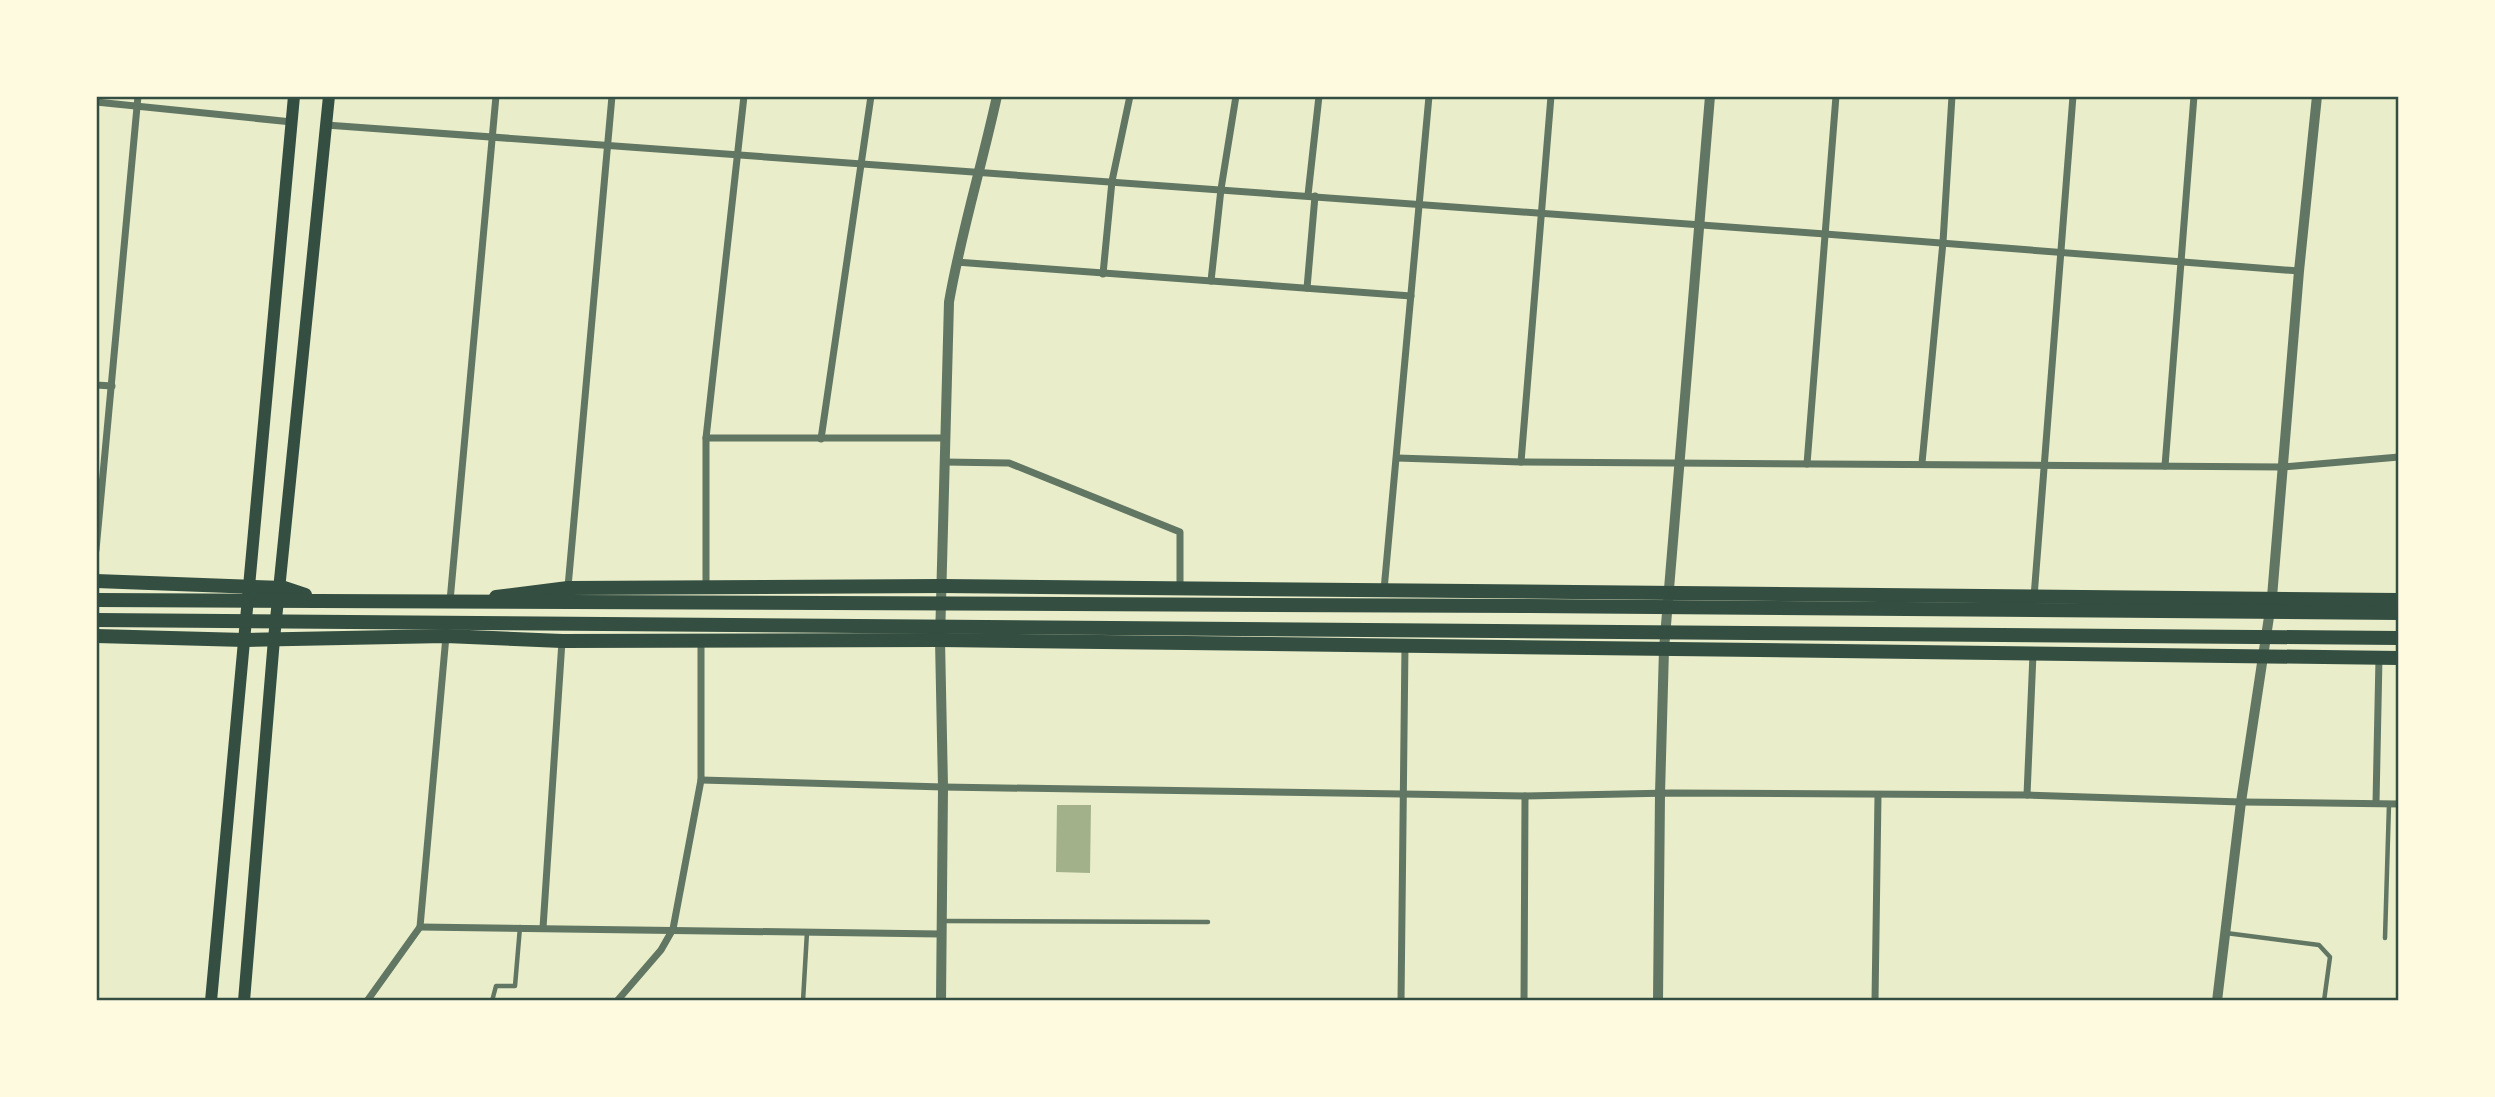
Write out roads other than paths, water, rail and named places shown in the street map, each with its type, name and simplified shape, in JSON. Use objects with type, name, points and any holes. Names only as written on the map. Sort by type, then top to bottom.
[{"type":"highway","points":[[96,581],[284,588],[316,599]]},
{"type":"highway","points":[[96,586],[279,592],[449,603],[568,588],[706,586],[2399,600]]},
{"type":"highway","points":[[96,598],[2399,613]]},
{"type":"highway","points":[[96,598],[309,609],[332,621]]},
{"type":"highway","points":[[96,620],[2399,638]]},
{"type":"highway","points":[[96,636],[245,640],[446,636],[562,641],[940,640],[2399,658]]},
{"type":"main road","points":[[211,1001],[294,96]]},
{"type":"main road","points":[[244,1001],[274,639],[329,96]]},
{"type":"street","points":[[96,551],[138,96]]},
{"type":"street","points":[[449,603],[496,96]]},
{"type":"street","points":[[568,588],[612,96]]},
{"type":"street","points":[[706,586],[706,438],[744,96]]},
{"type":"street","points":[[821,439],[871,96]]},
{"type":"street","points":[[941,1001],[943,787],[940,640],[948,302],[997,96]]},
{"type":"street","points":[[1103,274],[1112,181],[1130,96]]},
{"type":"street","points":[[1211,281],[1221,189],[1236,96]]},
{"type":"street","points":[[1307,288],[1319,96]]},
{"type":"street","points":[[1384,590],[1429,96]]},
{"type":"street","points":[[1521,462],[1551,96]]},
{"type":"street","points":[[1658,1001],[1664,649],[1710,96]]},
{"type":"street","points":[[1807,464],[1836,96]]},
{"type":"street","points":[[1922,463],[1943,242],[1952,96]]},
{"type":"street","points":[[2034,597],[2073,96]]},
{"type":"street","points":[[2165,466],[2194,96]]},
{"type":"street","points":[[2217,1001],[2241,802],[2272,597],[2299,271],[2317,96]]},
{"type":"street","points":[[96,102],[292,122]]},
{"type":"street","points":[[326,125],[1825,233],[2299,271]]},
{"type":"street","points":[[956,262],[1411,296]]},
{"type":"street","points":[[96,385],[112,386]]},
{"type":"street","points":[[706,438],[946,438]]},
{"type":"street","points":[[1397,458],[1521,462],[2283,467],[2399,457]]},
{"type":"street","points":[[944,462],[1009,463],[1181,532],[1180,588]]},
{"type":"street","points":[[367,1001],[420,926],[446,636]]},
{"type":"street","points":[[543,928],[562,641]]},
{"type":"street","points":[[617,1001],[660,950],[673,929],[701,780],[701,641]]},
{"type":"street","points":[[1401,1001],[1405,645]]},
{"type":"street","points":[[2027,795],[2033,654]]},
{"type":"street","points":[[2376,803],[2379,657]]},
{"type":"street","points":[[701,780],[943,787],[1525,796],[2027,795],[2399,804]]},
{"type":"street","points":[[1875,1001],[1878,795]]},
{"type":"street","points":[[1524,1001],[1525,796]]},
{"type":"street","points":[[420,926],[940,934]]},
{"type":"lane","points":[[2385,938],[2389,804]]},
{"type":"lane","points":[[941,921],[1209,922]]},
{"type":"lane","points":[[492,1001],[496,986],[515,986],[520,927]]},
{"type":"lane","points":[[803,1001],[807,932]]},
{"type":"lane","points":[[2225,933],[2319,946],[2330,957],[2324,1001]]}]
